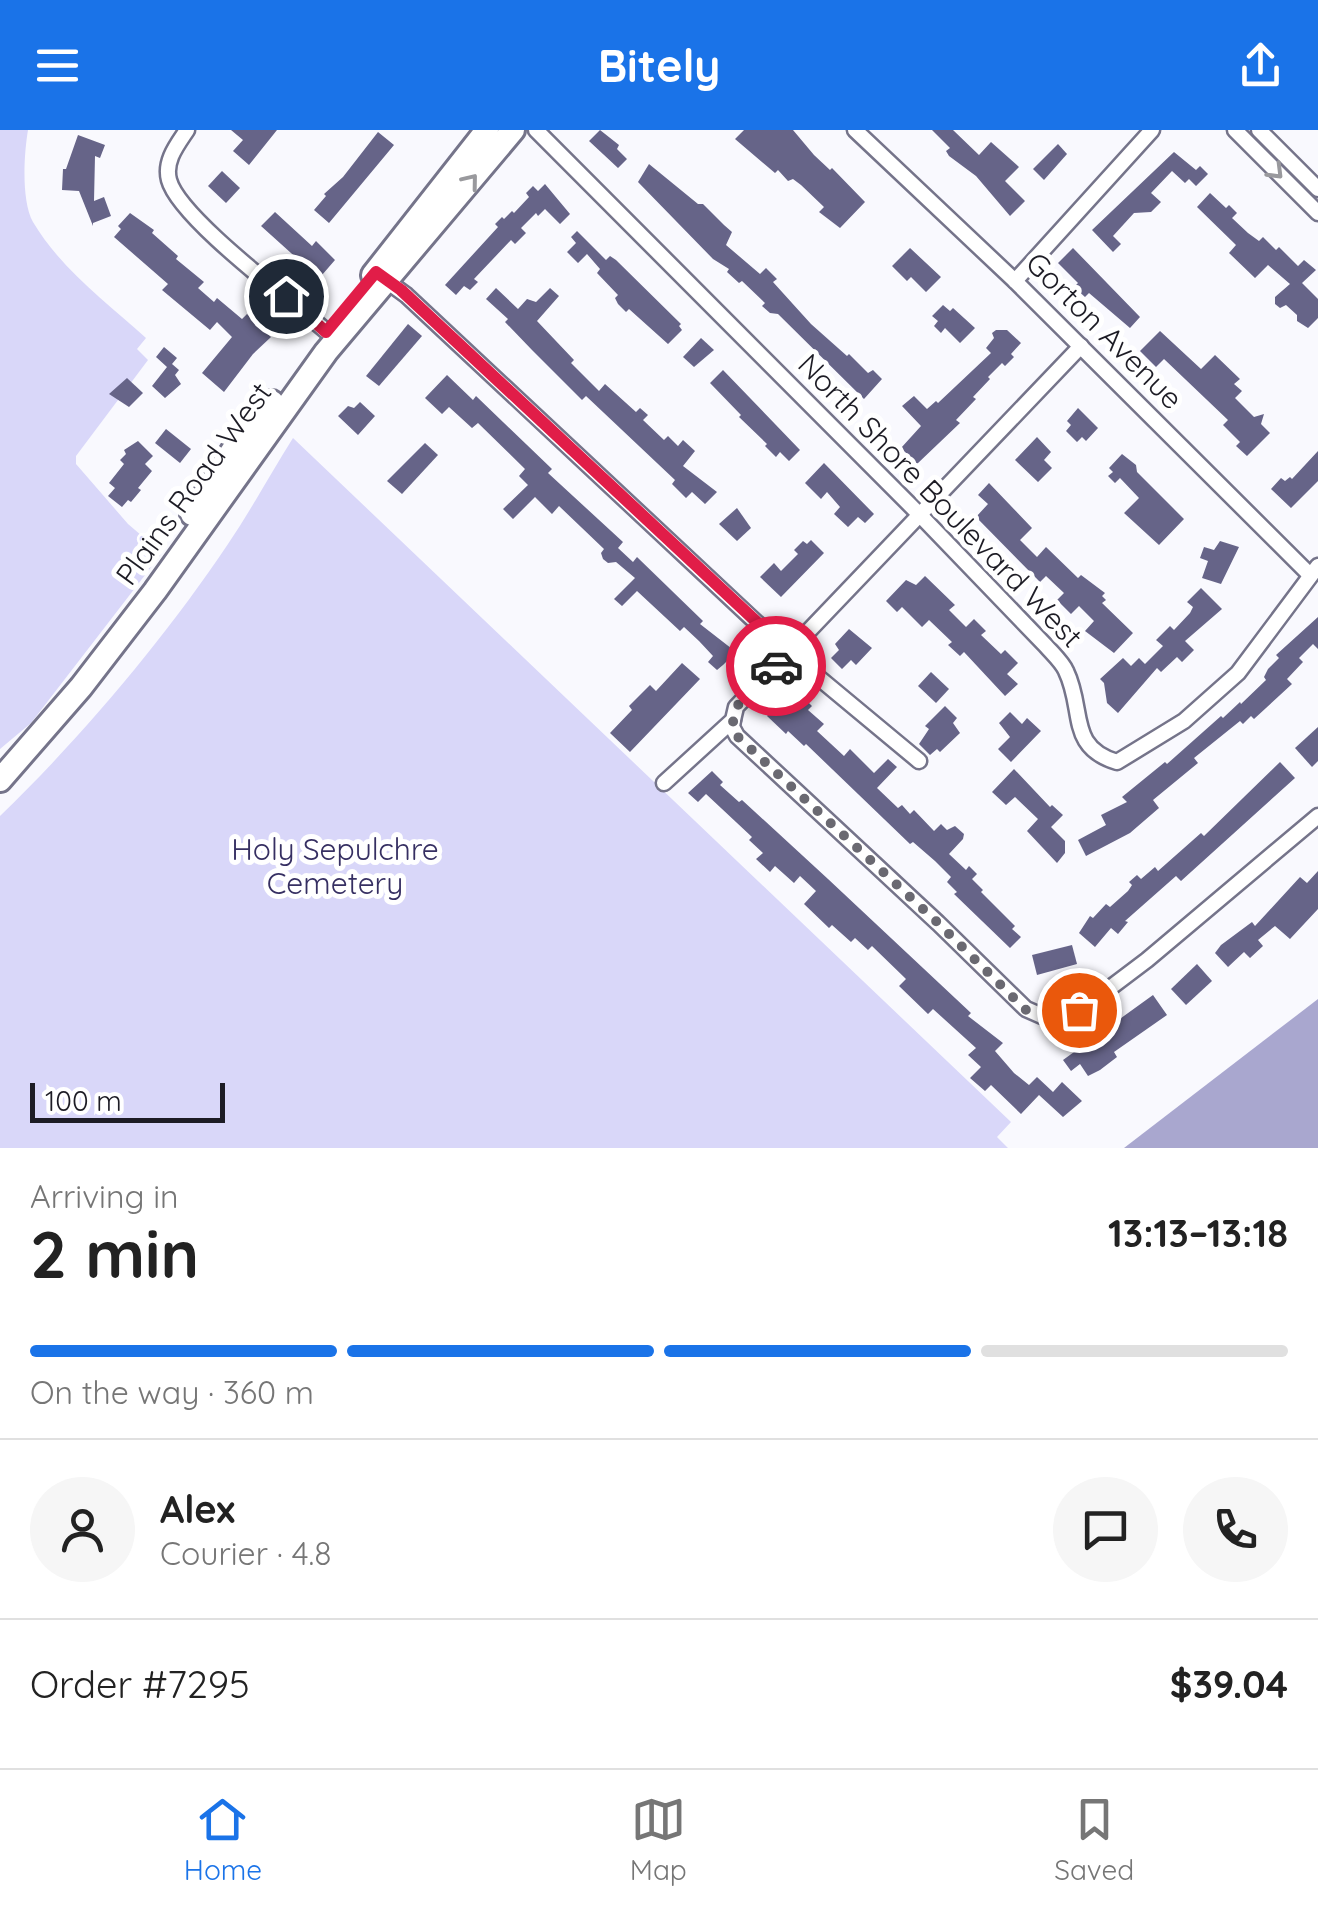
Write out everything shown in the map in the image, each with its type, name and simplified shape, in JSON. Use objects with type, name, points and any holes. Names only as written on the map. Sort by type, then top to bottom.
[{"type":"main road","name":"Plains Road West","points":[[0,780],[81,687],[155,591],[487,130]]},
{"type":"main road","name":"Plains Road West","points":[[0,761],[100,646],[233,450],[326,332],[382,277],[513,130]]},
{"type":"street","points":[[187,130],[170,156],[169,179],[181,202],[200,225],[326,332]]},
{"type":"street","name":"North Shore Boulevard West","points":[[536,130],[920,515],[1066,668],[1086,744],[1100,756],[1117,762],[1184,721],[1238,673],[1314,571]]},
{"type":"street","name":"Gorton Avenue","points":[[855,130],[1314,571]]},
{"type":"street","points":[[1015,281],[1152,130]]},
{"type":"street","points":[[1235,130],[1318,214]]},
{"type":"street","points":[[1260,130],[1318,188]]},
{"type":"street","points":[[382,277],[406,295],[789,652],[918,761]]},
{"type":"street","points":[[1081,346],[736,707],[732,727],[737,736],[1026,1010],[1042,1016],[1061,1016],[1094,1000],[1318,816]]},
{"type":"street","points":[[664,782],[733,720]]},
{"type":"green space","points":[[0,130],[28,130],[25,190],[29,213],[44,239],[85,284],[146,338],[137,349],[148,360],[76,456],[76,464],[128,524],[162,553],[31,723],[0,749]]},
{"type":"green space","name":"Holy Sepulchre Cemetery","points":[[293,438],[1011,1122],[997,1137],[1008,1148],[0,1148],[0,816],[92,720],[150,651],[236,531]]},
{"type":"shaded area","points":[[1318,999],[1318,1148],[1124,1148]]},
{"type":"building","points":[[231,130],[277,130],[249,165],[233,151],[243,140]]},
{"type":"building","points":[[600,130],[619,145],[617,149],[627,159],[618,168],[589,141]]},
{"type":"building","points":[[744,130],[793,130],[865,202],[840,228],[819,212],[824,207],[801,185],[793,179],[788,181],[778,170],[775,173],[735,139]]},
{"type":"building","points":[[932,130],[953,130],[979,155],[991,142],[1019,167],[1005,181],[1025,201],[1010,216],[976,176],[949,156],[946,151],[950,148]]},
{"type":"building","points":[[378,132],[394,145],[329,223],[314,210]]},
{"type":"building","points":[[78,135],[105,145],[100,158],[95,156],[94,201],[104,197],[111,216],[93,226],[79,191],[62,190],[63,169]]},
{"type":"building","points":[[1058,144],[1067,154],[1044,180],[1033,169]]},
{"type":"building","points":[[1174,152],[1196,170],[1200,166],[1208,174],[1196,186],[1189,179],[1185,183],[1172,171],[1151,193],[1161,202],[1151,212],[1134,213],[1113,236],[1121,244],[1113,252],[1092,230]]},
{"type":"building","points":[[649,164],[703,204],[732,232],[726,245],[760,274],[766,268],[777,279],[773,282],[811,324],[868,373],[873,370],[882,379],[864,399],[778,314],[770,313],[742,281],[739,283],[727,272],[729,269],[713,259],[638,182]]},
{"type":"building","points":[[222,171],[240,188],[226,203],[208,186]]},
{"type":"building","points":[[545,184],[570,214],[560,224],[545,209],[538,216],[536,213],[521,228],[526,233],[515,244],[511,240],[474,279],[478,282],[470,290],[464,286],[456,295],[445,285],[498,227],[495,224],[514,213],[529,197],[526,193],[533,186],[538,191]]},
{"type":"building","points":[[1210,193],[1226,208],[1229,205],[1237,213],[1232,218],[1259,241],[1263,237],[1298,266],[1304,260],[1316,270],[1302,283],[1318,299],[1318,318],[1308,328],[1297,321],[1297,315],[1286,305],[1280,308],[1275,304],[1275,297],[1290,284],[1268,265],[1255,278],[1229,253],[1236,245],[1197,207]]},
{"type":"building","points":[[275,212],[312,246],[316,241],[335,260],[322,275],[311,271],[261,226]]},
{"type":"building","points":[[130,213],[154,230],[152,233],[178,256],[176,259],[204,282],[198,288],[242,319],[247,314],[271,337],[224,392],[202,373],[232,337],[217,322],[210,330],[162,290],[168,284],[114,237]]},
{"type":"building","points":[[577,231],[606,260],[610,256],[616,260],[681,324],[682,330],[668,344],[618,304],[618,295],[597,273],[600,269],[587,254],[578,263],[567,252],[576,243],[571,237]]},
{"type":"building","points":[[910,248],[941,277],[926,292],[892,266]]},
{"type":"building","points":[[1073,248],[1140,317],[1130,328],[1089,293],[1085,297],[1074,287],[1078,283],[1058,263]]},
{"type":"building","points":[[496,288],[518,309],[527,299],[536,302],[550,288],[559,296],[537,321],[599,391],[605,384],[636,412],[640,408],[648,415],[643,420],[664,440],[668,436],[678,446],[683,440],[695,451],[683,466],[717,492],[705,504],[692,492],[686,498],[672,484],[675,480],[586,396],[582,400],[505,322],[508,319],[486,299]]},
{"type":"building","points":[[943,305],[950,311],[953,308],[975,328],[960,343],[945,328],[941,333],[934,326],[938,321],[932,316]]},
{"type":"building","points":[[408,324],[422,336],[379,386],[366,376]]},
{"type":"building","points":[[996,330],[1007,330],[1021,343],[1011,354],[1014,357],[988,377],[973,397],[976,399],[956,420],[960,423],[917,464],[901,448],[921,426],[902,406],[914,396],[927,409],[938,403],[991,353],[986,348]]},
{"type":"building","points":[[1160,331],[1201,369],[1215,355],[1240,379],[1234,384],[1242,391],[1235,398],[1254,417],[1264,414],[1261,424],[1270,433],[1247,456],[1236,446],[1240,442],[1223,425],[1228,420],[1164,359],[1156,367],[1140,351]]},
{"type":"building","points":[[701,338],[714,350],[694,367],[683,357]]},
{"type":"building","points":[[164,347],[177,358],[172,364],[179,370],[175,375],[181,384],[165,398],[152,386],[167,367],[156,357]]},
{"type":"building","points":[[723,370],[800,450],[789,461],[780,452],[776,457],[710,383]]},
{"type":"building","points":[[447,375],[473,400],[476,396],[552,469],[548,473],[623,542],[618,548],[633,562],[637,557],[703,621],[700,624],[736,652],[723,665],[717,670],[708,662],[713,656],[699,641],[684,627],[680,631],[637,591],[622,606],[614,599],[635,578],[616,562],[603,559],[604,549],[559,506],[552,514],[535,497],[513,519],[503,509],[528,485],[519,476],[525,469],[478,423],[472,428],[449,407],[442,414],[425,398]]},
{"type":"building","points":[[127,378],[143,393],[129,407],[109,394]]},
{"type":"building","points":[[360,402],[375,416],[358,435],[338,416],[348,406],[354,408]]},
{"type":"building","points":[[1078,408],[1098,428],[1086,441],[1082,437],[1077,442],[1066,431],[1071,425],[1067,421]]},
{"type":"building","points":[[166,429],[191,449],[180,463],[155,443]]},
{"type":"building","points":[[1037,437],[1051,452],[1044,460],[1052,468],[1038,482],[1015,460]]},
{"type":"building","points":[[138,441],[153,456],[145,464],[152,471],[131,502],[128,500],[122,507],[108,496],[115,488],[109,483],[124,464],[120,460],[126,454],[124,450]]},
{"type":"building","points":[[425,443],[438,455],[402,494],[387,481]]},
{"type":"building","points":[[1318,451],[1318,481],[1291,508],[1271,489],[1281,478],[1292,479]]},
{"type":"building","points":[[1122,454],[1184,519],[1159,545],[1124,513],[1139,498],[1120,478],[1115,483],[1108,476],[1113,472],[1109,468]]},
{"type":"building","points":[[824,463],[874,514],[865,523],[858,517],[848,527],[834,514],[840,507],[827,492],[821,499],[805,483]]},
{"type":"building","points":[[989,483],[1032,528],[1020,540],[1037,557],[1046,547],[1078,578],[1081,575],[1105,593],[1102,603],[1133,633],[1114,653],[1085,631],[1094,621],[1079,606],[1071,614],[1057,600],[1064,593],[1046,576],[1040,582],[976,517],[988,504],[978,495]]},
{"type":"building","points":[[737,508],[751,528],[737,541],[719,524]]},
{"type":"building","points":[[811,540],[824,553],[781,597],[760,577],[774,563],[781,571],[798,554],[794,550],[803,541],[807,544]]},
{"type":"building","points":[[1220,541],[1239,547],[1221,584],[1202,578],[1208,561],[1200,558],[1204,547],[1214,550]]},
{"type":"building","points":[[925,576],[955,605],[949,610],[966,627],[974,619],[986,631],[981,635],[1001,654],[1005,650],[1018,663],[1007,674],[1018,684],[1005,696],[964,652],[960,656],[948,645],[952,642],[929,620],[922,627],[902,607],[897,612],[886,601],[906,580],[916,585]]},
{"type":"building","points":[[1201,588],[1222,609],[1185,641],[1194,650],[1182,662],[1177,657],[1161,672],[1157,668],[1118,713],[1107,703],[1100,679],[1123,658],[1131,666],[1139,658],[1145,664],[1163,646],[1156,640],[1170,626],[1174,630],[1190,613],[1193,607],[1187,602]]},
{"type":"building","points":[[1318,617],[1318,649],[1313,644],[1299,658],[1303,662],[1287,679],[1292,684],[1254,719],[1251,716],[1243,724],[1240,721],[1194,758],[1198,763],[1153,800],[1159,808],[1130,833],[1086,856],[1078,840],[1106,825],[1101,815],[1127,802],[1122,797],[1241,704],[1266,680],[1268,669],[1279,658],[1276,655]]},
{"type":"building","points":[[849,629],[872,648],[856,665],[851,660],[842,669],[831,658],[839,650],[835,644]]},
{"type":"building","points":[[682,663],[700,679],[630,752],[610,733],[650,685],[656,691]]},
{"type":"building","points":[[931,672],[949,689],[936,703],[918,686]]},
{"type":"building","points":[[789,692],[798,701],[805,699],[812,706],[808,710],[824,724],[817,731],[844,756],[850,749],[874,773],[888,759],[897,767],[877,788],[898,808],[902,805],[910,814],[914,810],[934,831],[941,824],[947,830],[955,826],[964,834],[949,854],[966,870],[969,866],[977,874],[972,879],[981,892],[1015,926],[1012,929],[1021,937],[1010,948],[954,894],[957,892],[947,882],[951,877],[935,861],[913,842],[910,844],[806,744],[788,731],[786,734],[767,716]]},
{"type":"building","points":[[945,706],[957,718],[953,723],[960,733],[940,752],[937,749],[930,755],[919,744],[929,729],[925,726]]},
{"type":"building","points":[[1010,712],[1022,724],[1027,718],[1041,731],[1011,762],[998,749],[1010,737],[999,723]]},
{"type":"building","points":[[1318,727],[1318,761],[1312,767],[1295,748]]},
{"type":"building","points":[[1280,762],[1295,778],[1181,881],[1176,876],[1125,921],[1128,922],[1118,934],[1111,928],[1095,947],[1079,933],[1090,916],[1093,918],[1106,904],[1110,907],[1128,891],[1132,885],[1129,882],[1137,875],[1141,879],[1155,867],[1158,871],[1201,833],[1204,836]]},
{"type":"building","points":[[1014,769],[1050,807],[1063,815],[1051,827],[1065,841],[1065,853],[1057,863],[1027,831],[1038,819],[1015,797],[1006,805],[992,792]]},
{"type":"building","points":[[712,771],[723,782],[720,785],[739,802],[742,800],[971,1013],[968,1016],[1003,1043],[995,1051],[1014,1073],[1029,1085],[1037,1077],[1053,1092],[1062,1082],[1082,1101],[1063,1117],[1039,1095],[1021,1114],[991,1085],[985,1091],[970,1078],[981,1067],[968,1055],[976,1048],[933,1009],[928,1014],[899,986],[906,979],[872,946],[868,950],[855,938],[851,942],[804,904],[816,891],[800,876],[794,883],[775,866],[770,872],[756,859],[763,853],[749,840],[752,837],[706,794],[698,802],[688,793]]},
{"type":"building","points":[[1318,871],[1318,909],[1290,939],[1275,926],[1258,940],[1263,946],[1250,958],[1244,952],[1228,967],[1215,953],[1252,922],[1255,926],[1300,877],[1307,883]]},
{"type":"building","points":[[1072,945],[1077,964],[1037,975],[1032,955]]},
{"type":"building","points":[[1197,964],[1212,981],[1186,1005],[1171,989]]},
{"type":"building","points":[[1153,995],[1167,1015],[1114,1052],[1117,1057],[1100,1070],[1088,1076],[1080,1064],[1071,1071],[1063,1060]]},
{"type":"way so far","points":[[776,666],[736,707],[732,727],[737,736],[1026,1010],[1042,1016],[1061,1016],[1079,1010]]},
{"type":"route","points":[[286,296],[326,332],[376,272],[401,290],[789,652],[776,666]]}]
